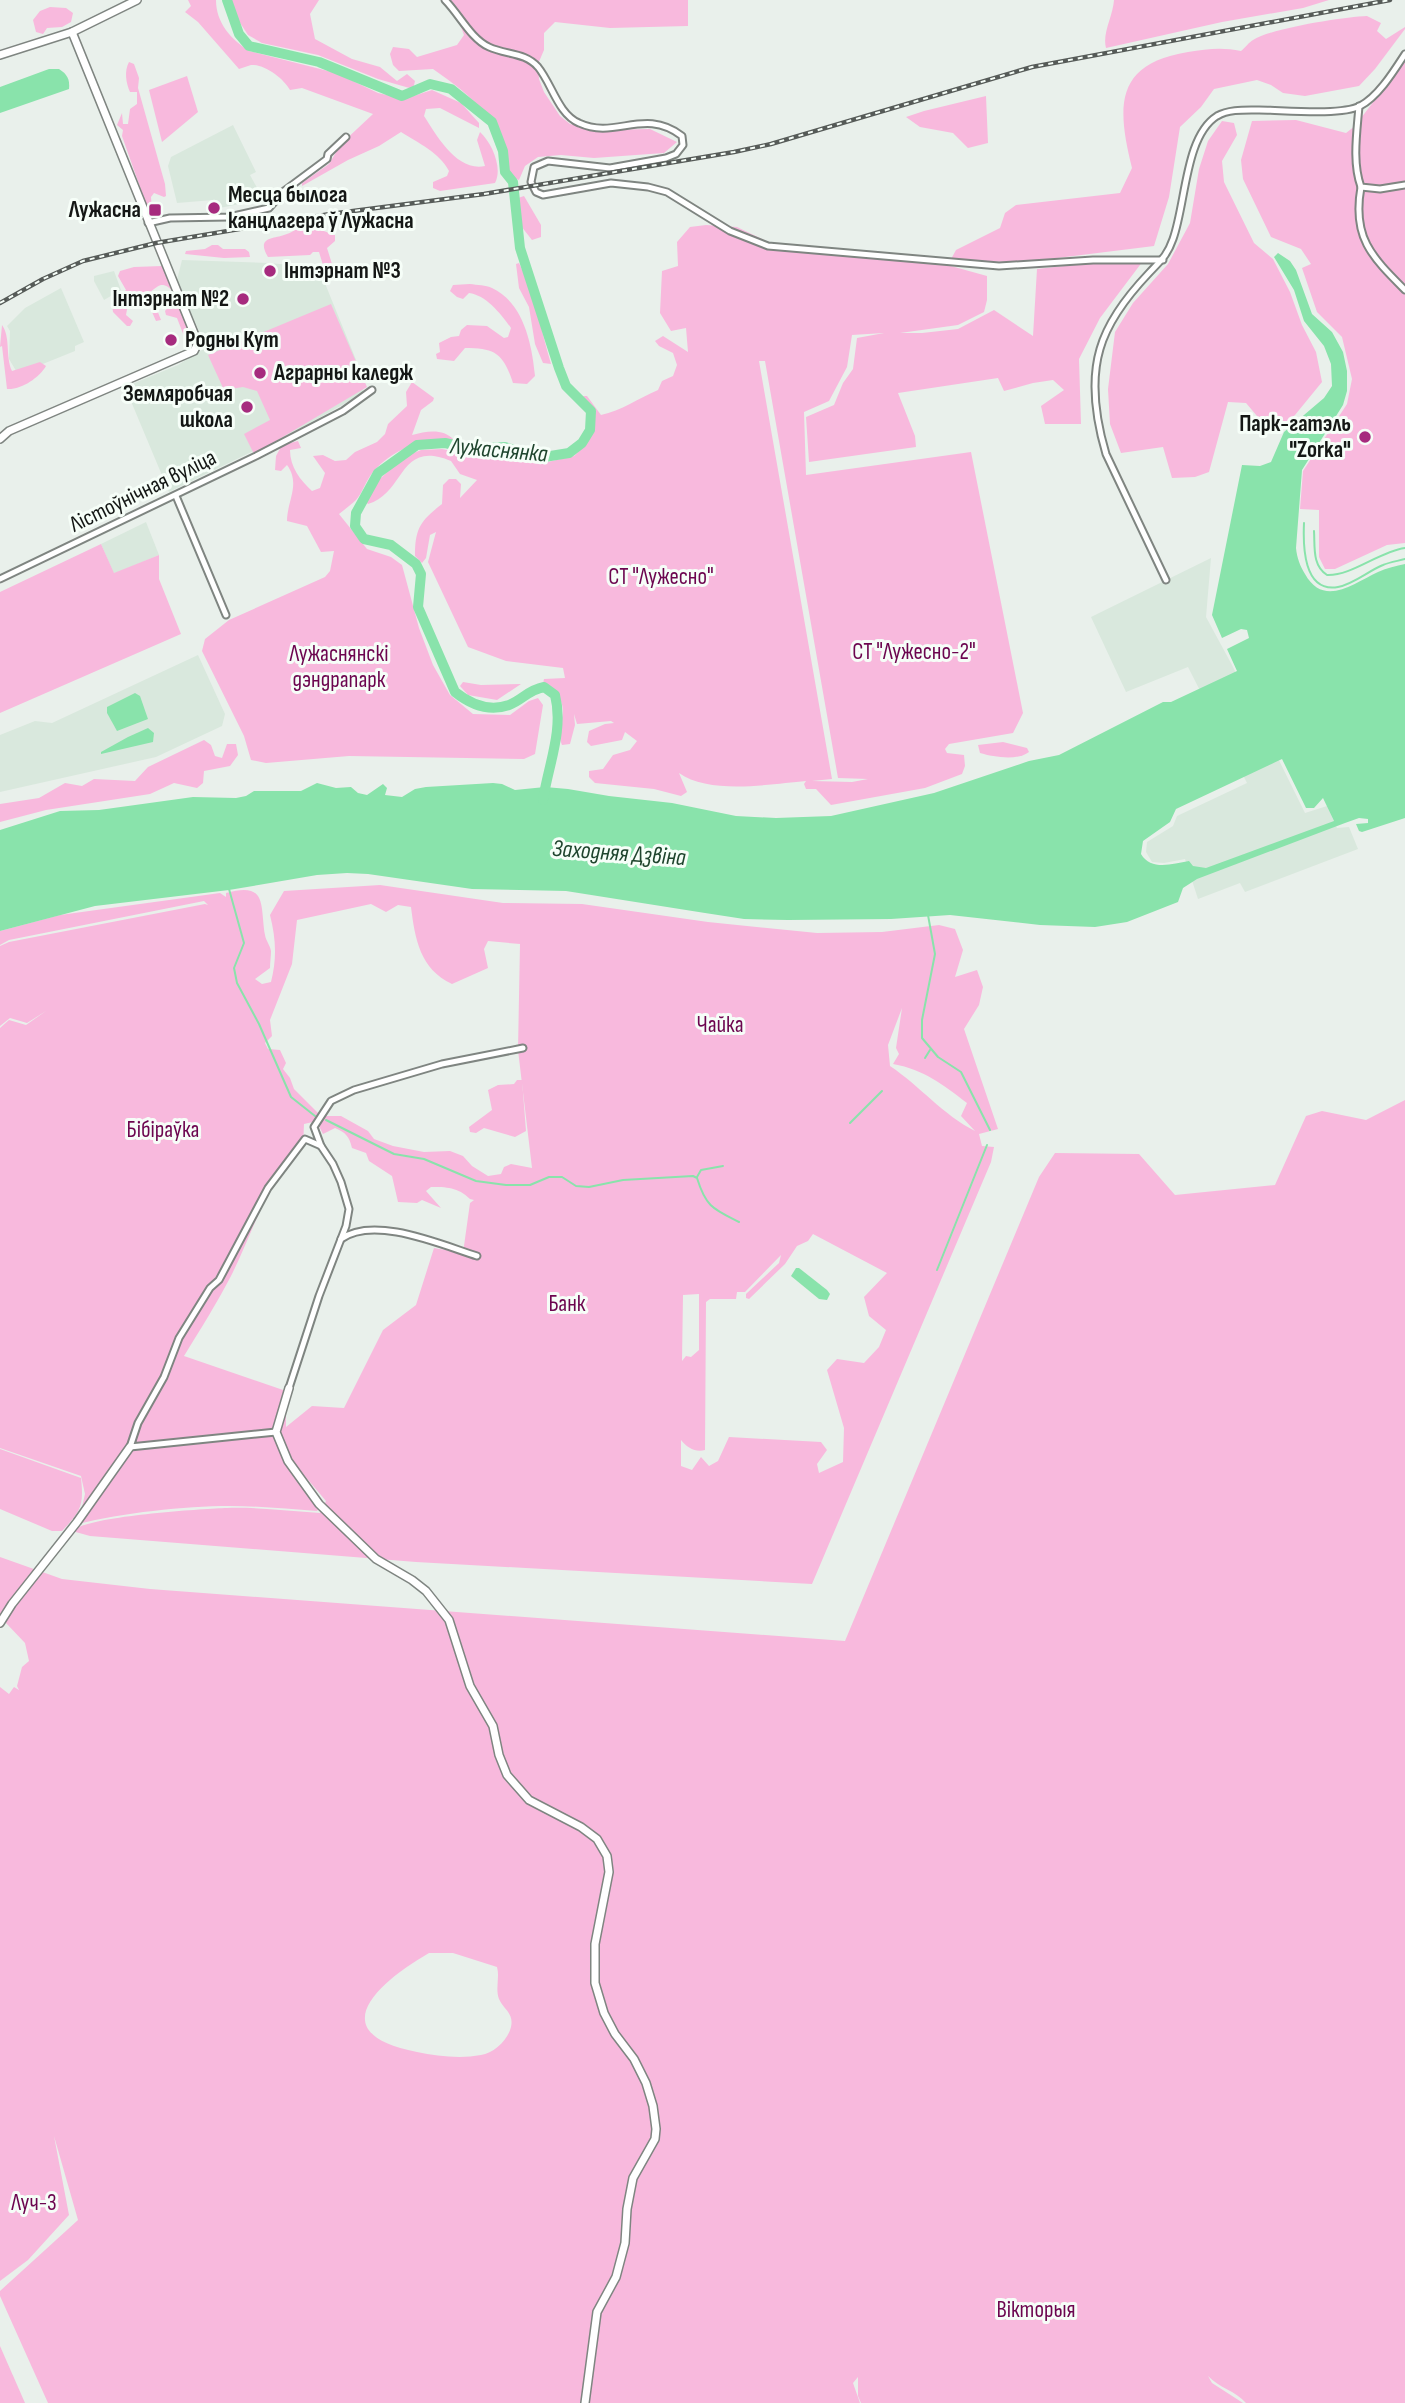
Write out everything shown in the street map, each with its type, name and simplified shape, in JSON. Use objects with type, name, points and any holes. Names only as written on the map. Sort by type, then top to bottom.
[{"type":"street","points":[[0,55],[72,32],[137,0]]},
{"type":"street","points":[[445,0],[488,47],[529,58],[538,66],[572,120],[582,125],[601,127],[655,123],[682,136],[683,145],[676,154],[651,161],[610,168],[548,161],[539,163],[534,167],[531,182],[536,192],[543,195],[611,183],[648,187],[667,192],[730,231],[768,246],[999,266],[1093,260],[1163,260]]},
{"type":"street","points":[[0,439],[9,431],[194,351],[198,342],[72,32]]},
{"type":"street","points":[[1166,580],[1106,454],[1095,399],[1100,347],[1133,293],[1163,260],[1181,215],[1196,140],[1203,128],[1218,115],[1238,110],[1341,110],[1359,106],[1375,94],[1405,54]]},
{"type":"street","points":[[1359,106],[1356,143],[1357,177],[1361,187],[1357,208],[1359,223],[1374,259],[1405,290]]},
{"type":"street","points":[[148,223],[170,218],[229,217],[269,208],[285,191],[327,159],[328,154],[346,136]]},
{"type":"street","points":[[1361,187],[1380,189],[1405,185]]},
{"type":"street","name":"Лістоўнічная вуліца","points":[[0,579],[176,496],[340,412],[372,390]]},
{"type":"street","points":[[176,496],[226,615]]},
{"type":"street","points":[[0,1623],[130,1447],[138,1423],[164,1377],[179,1338],[210,1288],[219,1280],[268,1188],[331,1101],[355,1090],[442,1064],[523,1048]]},
{"type":"street","points":[[314,1127],[321,1146],[333,1164],[349,1209],[346,1226],[276,1432],[288,1461],[320,1504],[376,1559],[426,1591],[449,1620],[470,1686],[492,1726],[507,1775],[530,1800],[581,1827],[597,1839],[607,1856],[609,1872],[596,1944],[595,1983],[604,2013],[646,2083],[656,2129],[655,2139],[633,2178],[627,2209],[625,2243],[616,2277],[597,2312],[585,2403]]},
{"type":"street","points":[[305,1139],[321,1146]]},
{"type":"street","points":[[339,1241],[350,1233],[388,1231],[415,1236],[477,1256]]},
{"type":"street","points":[[130,1447],[276,1432]]},
{"type":"shaded area","points":[[233,125],[256,172],[250,175],[261,195],[244,198],[244,203],[215,209],[213,200],[177,203],[168,166],[171,157]]},
{"type":"shaded area","name":"Аграрны каледж","points":[[182,260],[312,267],[322,276],[365,382],[362,394],[301,428],[169,492],[125,387],[178,365],[202,350],[205,345],[177,280]]},
{"type":"shaded area","points":[[114,271],[121,290],[104,300],[94,276]]},
{"type":"shaded area","points":[[61,288],[84,342],[75,346],[75,351],[18,374],[9,359],[10,331],[7,326],[25,308]]},
{"type":"shaded area","points":[[146,522],[159,555],[114,574],[101,544]]},
{"type":"shaded area","points":[[1211,558],[1206,617],[1305,813],[1327,806],[1337,828],[1349,827],[1358,849],[1245,892],[1240,883],[1198,899],[1185,859],[1152,862],[1146,852],[1147,842],[1173,826],[1177,816],[1247,783],[1188,667],[1126,692],[1091,617]]},
{"type":"shaded area","points":[[198,655],[225,714],[222,726],[156,757],[0,792],[0,735],[35,721],[52,723]]},
{"type":"green space","points":[[188,0],[216,0],[219,16],[226,30],[249,51],[336,73],[378,93],[404,99],[432,90],[461,103],[479,123],[479,128],[440,108],[426,109],[424,116],[449,151],[465,164],[485,166],[477,140],[480,132],[489,142],[495,156],[498,170],[495,183],[440,191],[433,188],[433,182],[447,176],[449,171],[445,164],[434,153],[401,132],[302,186],[302,183],[329,164],[341,144],[373,114],[302,88],[290,90],[279,77],[262,67],[251,65],[239,69],[198,22],[185,12],[191,6]]},
{"type":"green space","points":[[229,0],[319,0],[310,14],[315,39],[352,59],[380,67],[397,81],[407,74],[415,81],[413,89],[378,79],[318,55],[262,43],[248,35],[229,6]]},
{"type":"green space","points":[[451,0],[688,0],[688,26],[610,28],[555,22],[544,33],[544,50],[538,64],[539,79],[544,92],[560,116],[570,124],[599,130],[650,129],[677,142],[664,153],[594,158],[561,155],[538,157],[525,166],[519,180],[507,175],[500,140],[474,101],[433,69],[399,71],[393,65],[390,54],[393,47],[409,49],[417,57],[457,45],[464,35]]},
{"type":"green space","points":[[1114,0],[1329,0],[1303,8],[1222,22],[1106,48],[1105,36]]},
{"type":"green space","points":[[50,7],[66,8],[73,13],[71,22],[62,27],[47,28],[43,34],[36,32],[33,20],[40,11]]},
{"type":"green space","points":[[1367,16],[1381,23],[1377,31],[1386,39],[1405,29],[1359,86],[1305,96],[1283,93],[1257,80],[1214,89],[1201,107],[1180,127],[1169,197],[1154,246],[1025,262],[950,261],[956,250],[1000,228],[1005,213],[1016,205],[1120,193],[1132,168],[1124,126],[1127,92],[1134,78],[1146,67],[1164,58],[1188,52],[1214,49],[1241,51],[1253,40],[1291,27]]},
{"type":"green space","points":[[1405,60],[1405,543],[1387,545],[1335,569],[1325,569],[1319,557],[1319,510],[1300,509],[1303,471],[1347,404],[1352,379],[1342,337],[1317,312],[1302,268],[1311,264],[1301,249],[1271,237],[1243,179],[1241,160],[1252,121],[1296,120],[1346,133],[1355,126]]},
{"type":"green space","points":[[129,62],[134,64],[139,78],[138,88],[165,184],[166,196],[154,193],[151,197],[152,210],[147,207],[122,136],[123,130],[117,125],[122,113],[123,124],[128,124],[130,109],[137,104],[137,92],[130,92],[127,81],[126,69]]},
{"type":"green space","points":[[187,76],[198,112],[162,142],[149,90]]},
{"type":"green space","points":[[986,96],[988,143],[968,148],[953,133],[920,127],[906,117],[924,111]]},
{"type":"green space","points":[[1222,121],[1234,123],[1237,135],[1222,161],[1224,182],[1254,243],[1273,259],[1290,292],[1302,325],[1316,352],[1322,382],[1295,415],[1278,429],[1268,429],[1246,403],[1228,402],[1209,472],[1195,477],[1172,478],[1163,447],[1121,453],[1110,424],[1108,389],[1115,332],[1133,303],[1168,264],[1190,223],[1199,169],[1208,141]]},
{"type":"green space","points":[[524,196],[541,225],[541,237],[532,240],[521,226],[518,198]]},
{"type":"green space","points":[[307,225],[335,235],[335,241],[327,248],[332,264],[323,265],[319,252],[310,255],[268,257],[264,246],[267,240]]},
{"type":"green space","points":[[690,227],[737,227],[770,243],[940,263],[987,276],[984,312],[958,325],[900,333],[958,329],[994,310],[1033,336],[1037,269],[1146,257],[1100,318],[1079,359],[1081,424],[1045,424],[1041,406],[1064,390],[1053,380],[1004,391],[998,378],[898,393],[915,436],[916,447],[809,462],[806,417],[834,405],[843,383],[853,369],[857,338],[884,333],[852,335],[847,367],[829,401],[804,412],[806,475],[971,452],[1023,713],[1013,733],[949,744],[945,749],[947,753],[964,755],[965,766],[962,774],[925,788],[831,805],[816,789],[806,789],[806,781],[758,786],[723,786],[692,780],[679,773],[687,792],[681,796],[654,789],[595,783],[589,777],[589,771],[603,769],[613,755],[630,750],[637,741],[625,732],[622,740],[591,746],[587,742],[589,731],[614,723],[577,724],[574,714],[575,725],[570,744],[562,745],[560,729],[563,707],[554,692],[543,684],[544,679],[565,678],[563,668],[506,661],[468,647],[428,562],[436,532],[430,535],[426,558],[422,563],[415,556],[420,526],[442,504],[443,485],[449,479],[456,479],[461,484],[460,498],[477,480],[460,474],[451,461],[434,456],[421,457],[411,462],[390,490],[368,504],[366,502],[376,482],[406,456],[421,450],[442,449],[475,455],[503,452],[539,464],[574,456],[587,443],[594,427],[594,415],[583,396],[587,396],[601,415],[658,390],[662,381],[673,376],[677,365],[673,353],[655,341],[663,336],[688,352],[686,328],[671,331],[660,313],[662,271],[678,266],[677,242]],"holes":[[[759,361],[765,361],[838,778],[868,779],[852,782],[812,781],[832,779]]]},
{"type":"green space","points":[[212,245],[223,249],[245,249],[250,257],[224,258],[185,254],[186,251],[205,249]]},
{"type":"green space","points":[[519,263],[534,300],[551,364],[543,363],[535,344],[529,307],[519,288],[516,264]]},
{"type":"green space","points":[[162,266],[196,341],[195,346],[189,349],[177,318],[166,315],[165,311],[175,300],[174,294],[167,286],[160,286],[150,292],[161,320],[156,321],[148,303],[141,298],[128,304],[126,315],[133,321],[130,326],[113,312],[112,305],[126,290],[118,276],[120,271],[134,267]]},
{"type":"green space","points":[[470,284],[492,288],[503,295],[519,314],[529,338],[534,364],[535,376],[527,384],[513,383],[501,359],[484,349],[465,348],[454,361],[437,359],[436,354],[440,352],[439,343],[459,336],[467,325],[487,326],[504,338],[508,337],[511,328],[487,301],[469,293],[463,299],[450,291],[453,285]]},
{"type":"green space","points":[[331,304],[367,387],[254,454],[244,434],[270,420],[257,391],[243,387],[224,390],[208,355]]},
{"type":"green space","points":[[2,325],[12,371],[40,362],[46,366],[39,375],[18,388],[7,389],[2,346],[0,347]]},
{"type":"green space","name":"Лужаснянскі дэндрапарк","points":[[412,382],[434,398],[421,410],[412,435],[440,432],[454,440],[419,444],[390,456],[373,472],[356,500],[339,514],[367,549],[391,557],[402,565],[419,628],[433,665],[450,695],[473,714],[510,715],[529,701],[538,698],[543,705],[535,754],[524,759],[349,756],[266,763],[251,760],[244,736],[202,651],[205,639],[229,620],[325,577],[330,571],[334,551],[321,552],[307,526],[287,521],[293,479],[287,465],[281,471],[275,470],[276,456],[282,445],[298,441],[301,448],[290,450],[294,468],[312,491],[320,488],[325,473],[313,456],[323,455],[335,461],[346,460],[355,452],[377,442],[385,434],[388,424],[407,406],[406,392]]},
{"type":"green space","points":[[101,544],[114,573],[159,555],[159,579],[181,634],[0,713],[0,592]]},
{"type":"green space","points":[[463,682],[481,685],[521,684],[497,700],[468,695],[460,686]]},
{"type":"green space","points":[[204,740],[211,745],[215,756],[222,758],[227,744],[236,744],[238,755],[230,766],[204,771],[203,783],[197,788],[174,783],[150,794],[46,810],[0,822],[0,804],[39,798],[65,783],[82,786],[94,779],[135,781],[148,767]]},
{"type":"green space","points":[[1003,742],[1027,748],[1029,752],[1012,757],[980,753],[978,745]]},
{"type":"green space","points":[[380,885],[503,903],[582,904],[708,922],[817,933],[882,932],[939,925],[955,929],[963,950],[955,977],[977,970],[983,987],[979,1005],[964,1029],[998,1129],[979,1134],[982,1146],[994,1147],[991,1162],[812,1584],[416,1562],[90,1536],[72,1531],[99,1521],[121,1517],[194,1510],[250,1508],[320,1513],[326,1501],[304,1475],[323,1502],[317,1511],[241,1506],[193,1507],[133,1513],[78,1524],[85,1494],[81,1476],[0,1448],[0,1028],[9,1020],[26,1025],[46,1011],[27,1023],[10,1018],[0,1026],[0,946],[9,942],[208,905],[204,901],[9,940],[0,945],[0,931],[60,915],[220,893],[226,897],[226,893],[249,890],[255,893],[262,906],[265,935],[271,951],[270,968],[255,979],[262,984],[271,982],[275,948],[270,915],[284,891]],"holes":[[[371,904],[386,912],[398,905],[411,907],[421,952],[433,970],[452,984],[488,968],[484,949],[488,941],[520,944],[518,1050],[532,1168],[511,1164],[504,1167],[501,1174],[488,1176],[472,1166],[463,1156],[450,1151],[424,1152],[393,1146],[374,1139],[368,1131],[341,1116],[324,1116],[318,1124],[323,1134],[335,1128],[342,1132],[352,1148],[366,1153],[369,1161],[392,1176],[398,1202],[417,1203],[422,1200],[441,1208],[426,1191],[431,1187],[452,1188],[474,1200],[470,1203],[463,1253],[434,1248],[416,1305],[383,1330],[344,1408],[312,1406],[286,1427],[286,1391],[184,1356],[231,1276],[261,1208],[279,1176],[303,1148],[304,1124],[313,1122],[318,1113],[294,1089],[283,1069],[286,1063],[280,1050],[268,1049],[265,1043],[272,1036],[270,1020],[292,964],[297,920]],[[902,1008],[896,1048],[899,1054],[893,1064],[924,1074],[967,1103],[961,1116],[975,1131],[952,1117],[890,1066],[888,1045]],[[813,1234],[887,1273],[864,1297],[869,1316],[886,1330],[879,1347],[864,1363],[837,1359],[827,1370],[844,1428],[843,1462],[819,1473],[817,1464],[827,1450],[821,1442],[729,1437],[718,1461],[709,1466],[701,1457],[692,1470],[681,1466],[681,1440],[692,1449],[705,1450],[706,1302],[710,1299],[736,1299],[737,1292],[745,1292],[781,1255],[779,1263],[746,1294],[749,1299],[785,1264],[797,1246],[808,1241]],[[699,1294],[699,1350],[682,1361],[683,1295]]]},
{"type":"green space","points":[[517,1080],[522,1080],[526,1131],[515,1137],[484,1128],[476,1133],[470,1132],[469,1127],[492,1110],[488,1090],[498,1085],[514,1084]]},
{"type":"green space","points":[[1405,1100],[1405,2403],[1246,2403],[1208,2376],[1212,2383],[1243,2403],[861,2403],[858,2396],[858,2377],[853,2383],[860,2403],[48,2403],[0,2296],[0,2291],[78,2220],[54,2136],[69,2215],[28,2260],[0,2281],[0,1687],[9,1694],[14,1687],[19,1690],[17,1686],[22,1667],[29,1661],[25,1643],[6,1623],[0,1623],[0,1557],[62,1579],[150,1589],[845,1641],[1039,1177],[1055,1153],[1139,1154],[1175,1195],[1275,1185],[1306,1116],[1322,1111],[1366,1120]],"holes":[[[429,1953],[453,1953],[497,1967],[498,1995],[512,2022],[507,2037],[500,2045],[481,2055],[441,2056],[388,2043],[371,2033],[365,2020],[368,2006],[392,1978]]]},
{"type":"green space","points":[[0,1449],[81,1478],[80,1508],[62,1531],[52,1531],[0,1509]]},
{"type":"green space","points":[[0,2346],[25,2403],[0,2403]]},
{"type":"water","points":[[49,69],[59,69],[64,73],[69,89],[0,113],[0,87]]},
{"type":"water","name":"Заходняя Дзвіна","points":[[1278,253],[1290,261],[1296,270],[1312,314],[1332,332],[1343,352],[1347,371],[1347,391],[1343,405],[1302,470],[1296,548],[1300,565],[1313,584],[1321,590],[1330,591],[1340,590],[1381,571],[1405,564],[1405,818],[1362,832],[1356,824],[1368,823],[1368,819],[1359,818],[1197,879],[1183,888],[1178,902],[1127,922],[1095,927],[1040,925],[950,915],[891,919],[744,919],[566,891],[472,889],[347,873],[95,906],[0,931],[0,830],[60,811],[99,810],[193,797],[236,798],[254,791],[301,791],[317,783],[336,788],[351,787],[358,793],[367,795],[383,784],[387,788],[385,795],[402,797],[415,789],[426,787],[493,783],[515,790],[545,787],[672,803],[736,816],[831,816],[934,793],[1029,761],[1059,755],[1163,702],[1171,702],[1237,671],[1227,649],[1249,638],[1247,630],[1241,629],[1222,638],[1212,615],[1242,465],[1260,466],[1271,462],[1284,432],[1324,398],[1332,386],[1331,364],[1324,346],[1304,321],[1294,290],[1274,257]],"holes":[[[1282,759],[1306,808],[1314,808],[1323,798],[1334,821],[1206,868],[1193,866],[1189,861],[1169,865],[1150,863],[1141,854],[1143,841],[1170,822],[1176,809]]]},
{"type":"water","points":[[135,693],[140,696],[148,719],[117,731],[107,713],[107,707]]},
{"type":"water","points":[[148,728],[154,733],[153,742],[101,754],[128,737]]},
{"type":"water","points":[[796,1268],[827,1290],[830,1294],[827,1300],[819,1299],[791,1276]]},
{"type":"waterway","name":"Лужаснянка","points":[[227,0],[239,34],[249,46],[319,62],[402,96],[430,84],[451,89],[492,122],[503,151],[505,172],[513,182],[520,248],[566,386],[591,411],[590,430],[582,443],[569,453],[538,458],[505,447],[473,449],[445,443],[417,445],[378,473],[356,513],[355,526],[364,539],[391,545],[416,564],[421,574],[418,607],[455,692],[473,703],[494,708],[509,705],[544,687],[555,695],[558,721],[543,800]]},
{"type":"waterway","points":[[1304,523],[1308,566],[1318,583],[1326,587],[1344,585],[1383,565],[1405,559]]},
{"type":"waterway","points":[[1314,531],[1317,561],[1327,575],[1346,572],[1405,548]]},
{"type":"waterway","points":[[229,889],[244,943],[234,968],[237,983],[259,1024],[291,1097],[315,1116]]},
{"type":"waterway","points":[[928,915],[935,954],[922,1020],[922,1038],[938,1057],[961,1072],[990,1130]]},
{"type":"waterway","points":[[925,1058],[930,1050]]},
{"type":"waterway","points":[[850,1123],[882,1091]]},
{"type":"waterway","points":[[326,1120],[394,1154],[424,1159],[476,1181],[530,1185],[549,1177],[562,1177],[576,1186],[589,1187],[623,1180],[693,1176],[697,1178],[707,1201],[739,1222]]},
{"type":"waterway","points":[[937,1270],[987,1145]]},
{"type":"waterway","points":[[697,1177],[701,1170],[723,1166]]},
{"type":"railway","points":[[0,303],[83,261],[156,243],[330,214],[484,194],[734,152],[771,144],[1032,67],[1390,0]]},
{"type":"place","name":"Месца былога канцлагера ў Лужасна","points":[[214,208]]},
{"type":"place","name":"Лужасна","points":[[155,210]]},
{"type":"place","name":"Інтэрнат №3","points":[[270,271]]},
{"type":"place","name":"Інтэрнат №2","points":[[243,299]]},
{"type":"place","name":"Родны Кут","points":[[171,340]]},
{"type":"place","name":"Аграрны каледж","points":[[260,373]]},
{"type":"place","name":"Земляробчая школа","points":[[247,407]]},
{"type":"place","name":"Парк-гатэль \"Zorka\"","points":[[1365,437]]},
{"type":"park label","name":"СТ \"Лужесно\"","points":[[661,577]]},
{"type":"park label","name":"СТ \"Лужесно-2\"","points":[[914,652]]},
{"type":"park label","name":"Чайка","points":[[720,1025]]},
{"type":"park label","name":"Бібіраўка","points":[[163,1130]]},
{"type":"park label","name":"Банк","points":[[567,1304]]},
{"type":"park label","name":"Луч-3","points":[[34,2203]]},
{"type":"park label","name":"Вікторыя","points":[[1036,2310]]}]
